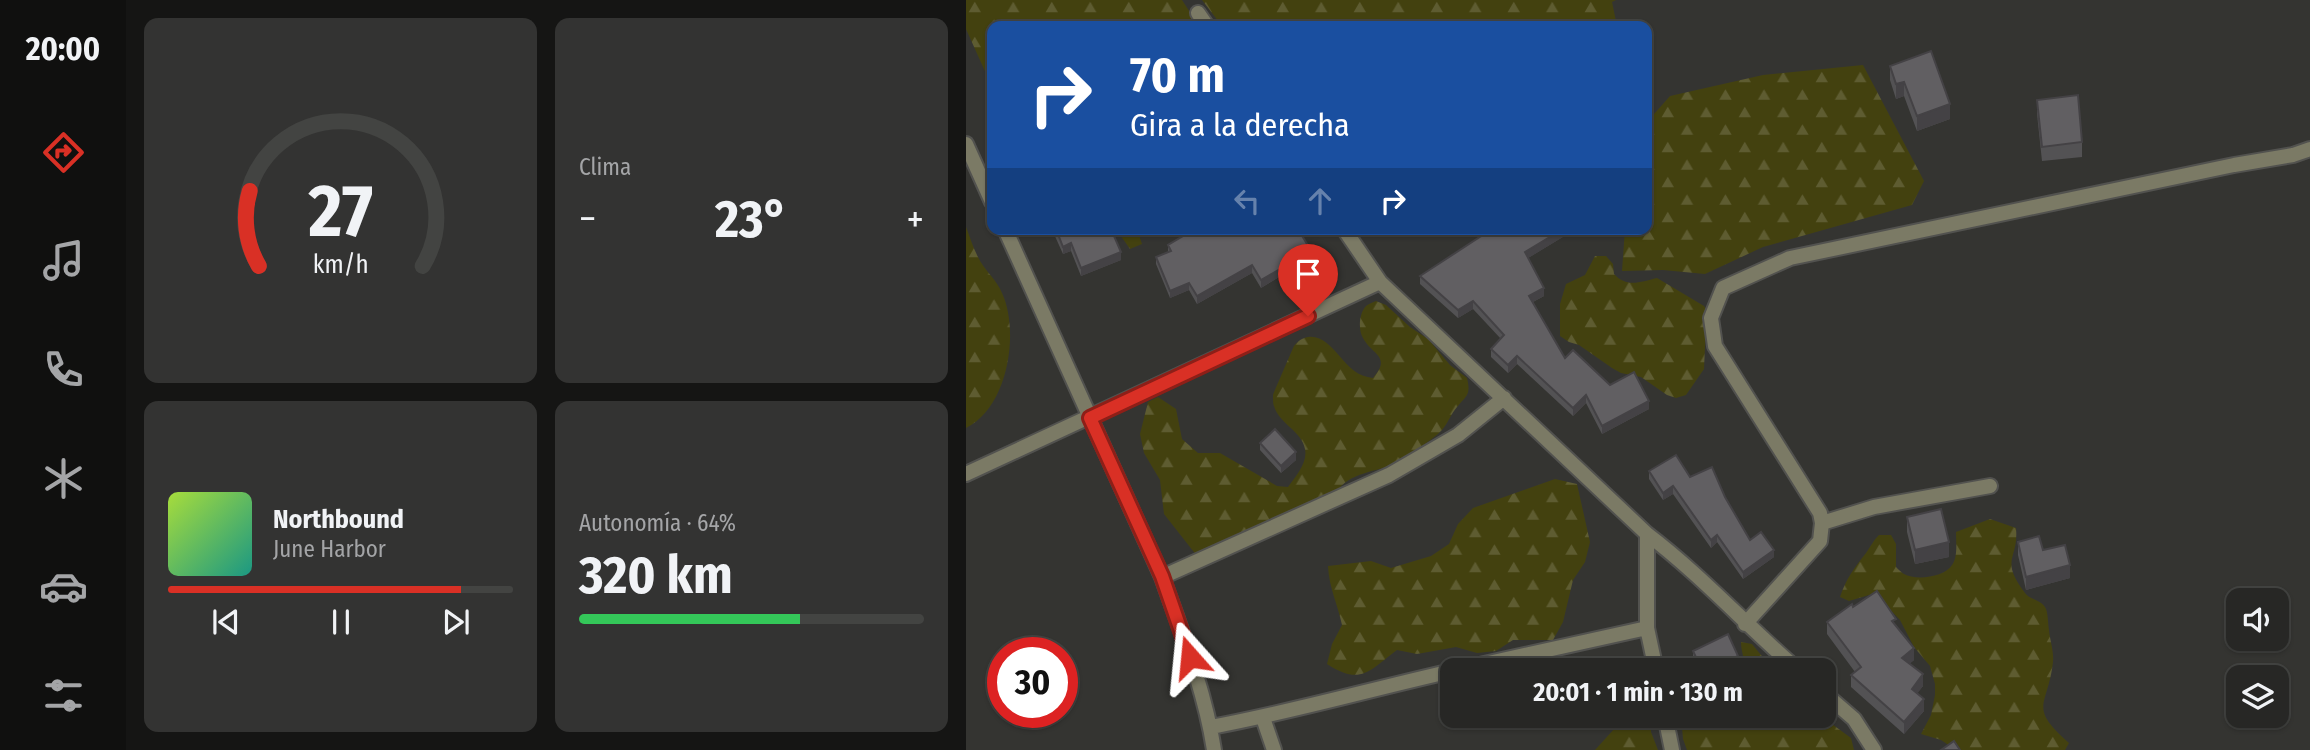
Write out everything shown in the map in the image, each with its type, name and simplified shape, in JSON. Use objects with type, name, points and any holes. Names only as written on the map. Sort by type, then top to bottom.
[{"type":"street","points":[[1198,13],[1204,21]]},
{"type":"street","points":[[966,144],[987,191]]},
{"type":"street","points":[[1745,624],[1820,541],[1822,523],[1820,513],[1715,346],[1711,318],[1723,288],[1790,258],[2293,155],[2310,149]]},
{"type":"street","points":[[1008,235],[1162,576],[1211,727],[1214,750]]},
{"type":"street","points":[[1348,235],[1381,282],[1647,534],[1784,658]]},
{"type":"street","points":[[966,474],[1381,282]]},
{"type":"street","points":[[1162,576],[1389,475],[1458,435],[1504,398]]},
{"type":"street","points":[[1822,523],[1874,507],[1990,486]]},
{"type":"street","points":[[1647,534],[1647,628],[1653,658]]},
{"type":"street","points":[[1513,658],[1647,628]]},
{"type":"street","points":[[1211,727],[1263,718],[1354,693],[1440,674]]},
{"type":"street","points":[[1836,703],[1854,719],[1874,750]]},
{"type":"street","points":[[1263,718],[1274,750]]},
{"type":"street","points":[[1667,728],[1672,750]]},
{"type":"green space","points":[[966,0],[1182,0],[1196,21],[987,21],[987,76],[966,29]]},
{"type":"green space","points":[[1202,0],[1616,0],[1612,2],[1616,21],[1218,21]]},
{"type":"green space","points":[[1863,65],[1924,181],[1912,205],[1763,247],[1705,274],[1663,270],[1622,271],[1625,235],[1652,235],[1652,116],[1670,96],[1763,75]]},
{"type":"green space","points":[[966,227],[981,262],[1002,293],[1010,328],[1010,348],[1001,387],[992,404],[980,418],[966,428]]},
{"type":"green space","points":[[1120,235],[1139,235],[1142,244],[1130,249]]},
{"type":"green space","points":[[1595,256],[1606,256],[1613,264],[1614,274],[1624,281],[1634,283],[1657,278],[1704,306],[1709,315],[1704,369],[1686,395],[1676,398],[1667,395],[1641,377],[1621,373],[1579,345],[1560,336],[1560,304],[1566,284],[1585,275]]},
{"type":"green space","points":[[1376,301],[1386,305],[1428,339],[1450,365],[1467,378],[1469,388],[1466,397],[1439,433],[1398,462],[1356,476],[1348,480],[1336,493],[1197,556],[1164,514],[1160,480],[1144,453],[1140,434],[1148,402],[1158,397],[1176,409],[1182,439],[1198,453],[1220,453],[1277,486],[1288,487],[1303,465],[1305,449],[1300,437],[1277,412],[1273,395],[1294,346],[1304,338],[1317,338],[1325,342],[1362,376],[1373,378],[1381,360],[1363,338],[1360,322],[1366,306]]},
{"type":"green space","points":[[1555,479],[1577,484],[1590,542],[1585,562],[1573,580],[1563,622],[1553,640],[1513,640],[1496,651],[1477,653],[1456,647],[1417,654],[1397,650],[1372,669],[1357,675],[1339,671],[1327,664],[1332,644],[1342,625],[1328,566],[1371,561],[1391,568],[1431,556],[1449,544],[1458,524],[1473,508]]},
{"type":"green space","points":[[1990,519],[2016,528],[2013,573],[2025,593],[2046,609],[2053,658],[2043,706],[2048,721],[2069,743],[2065,750],[1956,750],[1941,740],[1921,734],[1931,715],[1935,695],[1930,666],[1914,647],[1900,620],[1879,598],[1869,595],[1849,601],[1840,597],[1851,574],[1879,535],[1891,535],[1896,544],[1896,567],[1902,573],[1930,577],[1948,569],[1954,562],[1956,532]]},
{"type":"green space","points":[[1741,642],[1752,644],[1763,658],[1743,658]]},
{"type":"green space","points":[[1836,727],[1851,738],[1854,750],[1687,750],[1682,728]]},
{"type":"green space","points":[[1615,728],[1651,728],[1658,750],[1595,750]]},
{"type":"building","points":[[1931,51],[1950,104],[1917,116],[1904,82],[1896,84],[1890,66]]},
{"type":"building","points":[[2078,95],[2082,142],[2042,147],[2037,100]]},
{"type":"building","points":[[1058,235],[1114,235],[1121,252],[1081,268],[1071,243],[1063,247]]},
{"type":"building","points":[[1185,235],[1302,235],[1313,254],[1261,280],[1252,265],[1197,296],[1189,283],[1170,291],[1156,257],[1171,251],[1168,245]]},
{"type":"building","points":[[1483,235],[1553,235],[1525,252],[1544,288],[1529,296],[1565,358],[1573,350],[1610,385],[1634,372],[1649,401],[1602,426],[1586,395],[1573,408],[1517,356],[1508,365],[1491,349],[1504,335],[1473,301],[1458,310],[1420,276]]},
{"type":"building","points":[[1275,429],[1296,452],[1281,466],[1260,443]]},
{"type":"building","points":[[1676,455],[1690,477],[1712,467],[1725,497],[1750,540],[1761,532],[1774,550],[1743,572],[1717,535],[1711,540],[1673,486],[1663,493],[1649,471]]},
{"type":"building","points":[[1941,509],[1949,542],[1915,550],[1907,517]]},
{"type":"building","points":[[2039,536],[2043,550],[2065,545],[2070,565],[2026,577],[2018,542]]},
{"type":"building","points":[[1877,591],[1896,619],[1892,621],[1914,648],[1902,658],[1923,674],[1912,689],[1924,699],[1904,722],[1851,675],[1861,667],[1827,622],[1852,604],[1853,607]]},
{"type":"building","points":[[1728,634],[1738,656],[1696,658],[1693,651]]},
{"type":"building","points":[[1954,741],[1960,750],[1941,750]]},
{"type":"route","points":[[1190,657],[1162,576],[1090,418],[1308,316]]}]
